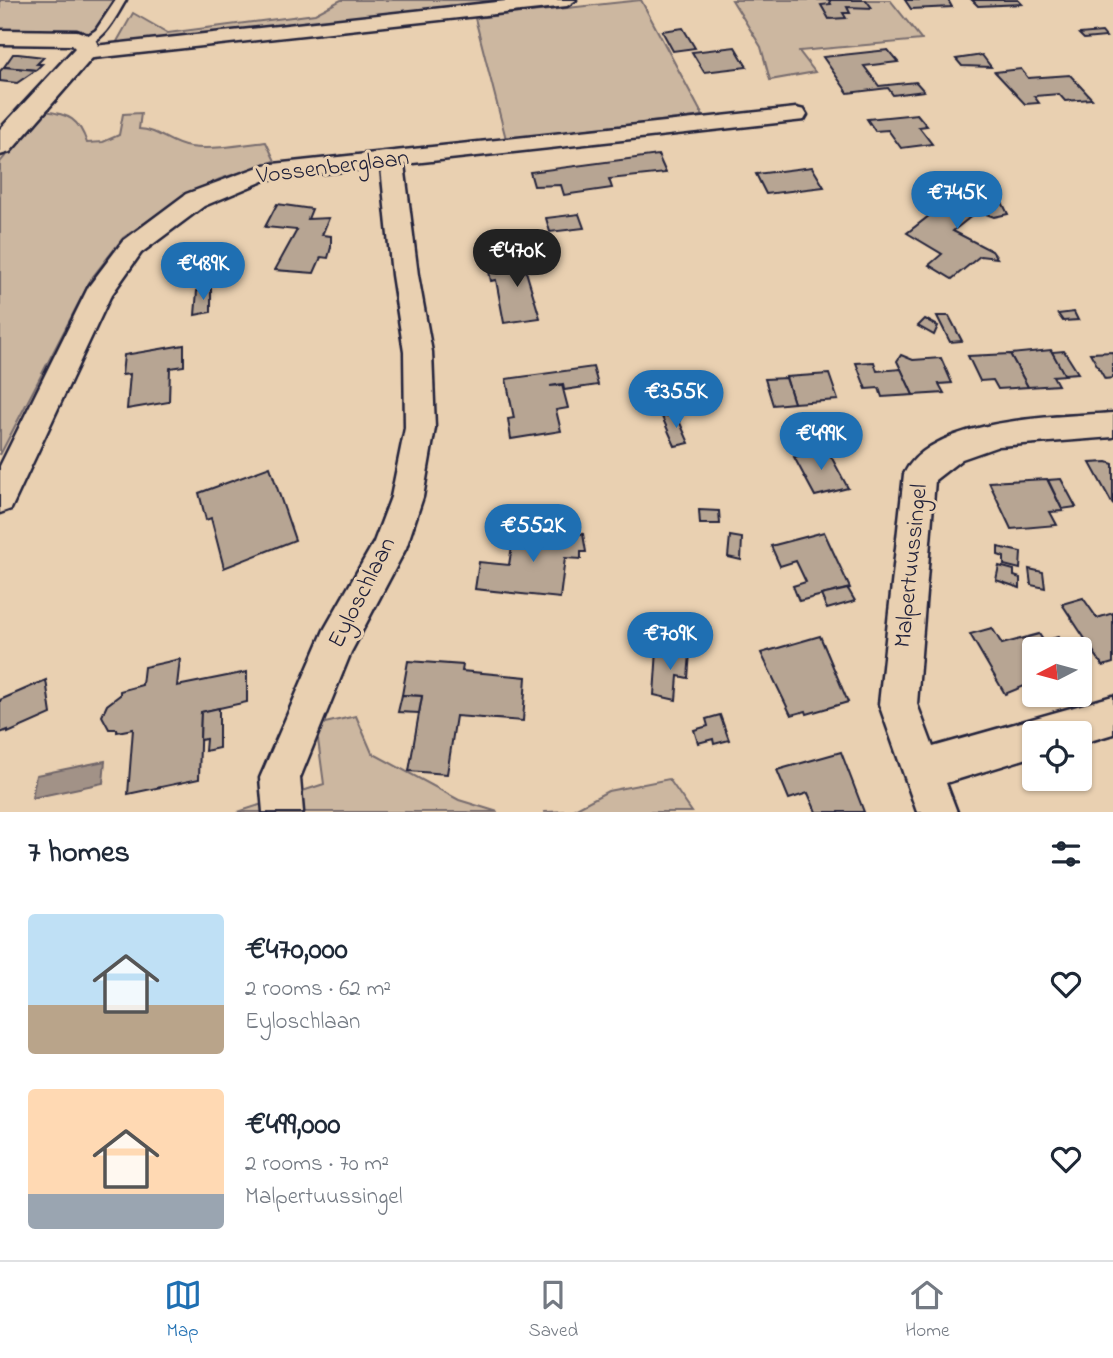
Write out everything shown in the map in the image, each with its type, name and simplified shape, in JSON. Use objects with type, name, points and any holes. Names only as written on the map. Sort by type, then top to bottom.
[{"type":"street","points":[[0,37],[67,38],[85,48],[567,0]]},
{"type":"street","points":[[0,146],[85,48]]},
{"type":"street","name":"Vossenberglaan","points":[[0,499],[98,293],[132,247],[195,200],[264,172],[796,115]]},
{"type":"street","name":"Eyloschlaan","points":[[283,812],[280,778],[337,642],[389,548],[407,497],[420,428],[418,352],[405,275],[392,160]]},
{"type":"street","name":"Malpertuussingel","points":[[937,812],[898,704],[920,474],[951,450],[999,434],[1113,425]]},
{"type":"street","points":[[1092,721],[1113,715]]},
{"type":"street","points":[[922,770],[1022,741]]},
{"type":"lane","points":[[85,48],[100,32],[121,0]]},
{"type":"shaded area","points":[[0,0],[119,0],[100,26],[89,33],[0,33]]},
{"type":"shaded area","points":[[341,0],[524,0],[115,45],[133,13],[168,33],[315,14]]},
{"type":"shaded area","points":[[641,0],[703,116],[506,139],[475,18]]},
{"type":"shaded area","points":[[732,0],[890,0],[922,40],[799,51],[815,72],[770,80],[761,47]]},
{"type":"shaded area","points":[[44,111],[72,119],[87,143],[103,142],[119,135],[123,114],[141,113],[139,129],[183,146],[209,148],[266,142],[275,161],[220,179],[187,194],[123,238],[91,279],[0,455],[0,162]]},
{"type":"shaded area","points":[[356,716],[372,753],[459,800],[498,812],[238,812],[324,784],[316,725]]},
{"type":"shaded area","points":[[105,761],[103,783],[32,798],[36,775]]},
{"type":"shaded area","points":[[669,779],[692,812],[544,812],[571,811],[608,791]]},
{"type":"building","points":[[829,0],[866,0],[872,8],[847,7],[850,13],[843,13],[846,18],[829,19],[821,5],[831,4]]},
{"type":"building","points":[[905,0],[948,0],[952,7],[911,9]]},
{"type":"building","points":[[972,0],[1018,0],[1022,4],[978,6]]},
{"type":"building","points":[[683,28],[695,48],[673,51],[662,31]]},
{"type":"building","points":[[1102,32],[1106,37],[1084,39],[1079,34]]},
{"type":"building","points":[[735,47],[747,67],[704,72],[692,52]]},
{"type":"building","points":[[888,50],[898,62],[864,66],[879,86],[916,82],[924,91],[893,95],[888,88],[848,93],[823,57]]},
{"type":"building","points":[[13,54],[44,57],[37,64],[42,64],[36,70],[4,67]]},
{"type":"building","points":[[982,55],[991,67],[962,66],[956,59]]},
{"type":"building","points":[[4,67],[36,70],[17,83],[0,81],[0,71]]},
{"type":"building","points":[[1021,69],[1028,78],[1070,75],[1092,99],[1065,101],[1059,94],[1034,96],[1039,103],[1025,104],[995,72]]},
{"type":"building","points":[[917,114],[927,126],[919,127],[932,144],[901,148],[888,130],[875,131],[867,119]]},
{"type":"building","points":[[658,155],[666,173],[609,179],[612,188],[564,195],[561,185],[534,186],[530,172]]},
{"type":"building","points":[[812,167],[824,187],[766,194],[756,174]]},
{"type":"building","points":[[969,185],[1003,204],[1008,214],[994,217],[978,211],[953,231],[992,251],[997,258],[980,256],[952,279],[929,265],[942,254],[907,233]]},
{"type":"building","points":[[277,204],[312,209],[308,219],[329,218],[322,235],[331,236],[328,258],[321,257],[314,273],[275,270],[297,230],[265,227]]},
{"type":"building","points":[[579,214],[584,228],[550,232],[546,218]]},
{"type":"building","points":[[552,237],[553,243],[534,245],[533,239]]},
{"type":"building","points":[[545,258],[548,269],[530,271],[525,268],[540,318],[504,323],[496,280],[491,281],[488,266]]},
{"type":"building","points":[[211,289],[211,312],[195,315],[197,291]]},
{"type":"building","points":[[1074,312],[1078,320],[1063,321],[1058,314]]},
{"type":"building","points":[[937,316],[949,316],[962,341],[950,342]]},
{"type":"building","points":[[925,319],[938,326],[934,335],[918,326]]},
{"type":"building","points":[[184,345],[184,366],[170,368],[169,402],[127,409],[130,374],[122,375],[124,355]]},
{"type":"building","points":[[1051,350],[1066,375],[1053,376],[1058,385],[1028,387],[1010,354]]},
{"type":"building","points":[[1064,351],[1078,373],[1064,374],[1052,352]]},
{"type":"building","points":[[1113,352],[1113,378],[1105,379],[1090,353]]},
{"type":"building","points":[[1010,354],[1028,387],[998,389],[993,380],[980,381],[968,356]]},
{"type":"building","points":[[901,355],[913,360],[941,358],[952,383],[939,384],[944,393],[913,395],[897,361]]},
{"type":"building","points":[[874,362],[877,371],[901,369],[913,395],[882,397],[879,388],[866,389],[856,363]]},
{"type":"building","points":[[593,367],[598,385],[564,390],[563,384],[550,386],[562,385],[568,408],[556,410],[561,431],[511,439],[508,419],[514,418],[506,379]]},
{"type":"building","points":[[829,374],[838,400],[794,403],[786,377]]},
{"type":"building","points":[[786,378],[794,403],[773,405],[765,379]]},
{"type":"building","points":[[691,386],[712,388],[714,400],[693,401]]},
{"type":"building","points":[[676,414],[689,443],[675,446],[662,417]]},
{"type":"building","points":[[827,449],[848,488],[815,496],[794,457]]},
{"type":"building","points":[[1090,463],[1113,464],[1113,505]]},
{"type":"building","points":[[270,467],[295,540],[224,568],[211,518],[206,520],[199,493]]},
{"type":"building","points":[[1047,479],[1063,511],[1050,512],[1057,525],[1011,529],[989,482]]},
{"type":"building","points":[[1061,479],[1076,507],[1062,509],[1048,480]]},
{"type":"building","points":[[699,510],[719,511],[720,524],[700,524]]},
{"type":"building","points":[[515,527],[583,534],[586,552],[581,552],[581,559],[565,558],[560,598],[475,589],[479,562],[509,565]]},
{"type":"building","points":[[824,532],[850,588],[799,601],[793,586],[806,582],[796,561],[780,566],[771,546]]},
{"type":"building","points":[[730,536],[742,538],[741,560],[728,557]]},
{"type":"building","points":[[998,547],[1021,552],[1020,569],[1004,565],[1004,557],[998,555]]},
{"type":"building","points":[[999,566],[1014,570],[1014,576],[1020,578],[1020,588],[996,580]]},
{"type":"building","points":[[1029,569],[1043,572],[1045,588],[1031,585]]},
{"type":"building","points":[[848,589],[855,601],[827,609],[821,595]]},
{"type":"building","points":[[1083,598],[1097,618],[1113,613],[1113,663],[1103,666],[1092,649],[1092,637],[1084,637],[1062,604]]},
{"type":"building","points":[[992,628],[1002,644],[1022,639],[1022,687],[1005,694],[970,634]]},
{"type":"building","points":[[820,636],[848,702],[807,714],[806,711],[791,715],[761,653]]},
{"type":"building","points":[[657,650],[690,653],[688,678],[678,676],[676,700],[654,695]]},
{"type":"building","points":[[180,659],[177,686],[247,672],[247,702],[201,712],[199,779],[128,794],[133,729],[117,732],[117,729],[109,729],[102,716],[107,705],[120,695],[120,691],[142,685],[144,667]]},
{"type":"building","points":[[408,661],[463,665],[462,671],[526,677],[523,721],[456,716],[447,774],[409,771],[422,696],[402,695]]},
{"type":"building","points":[[46,680],[51,714],[8,733],[8,730],[0,733],[0,700]]},
{"type":"building","points":[[402,695],[422,696],[419,713],[398,712]]},
{"type":"building","points":[[219,708],[219,748],[205,751],[206,739],[200,740],[201,712]]},
{"type":"building","points":[[720,715],[729,740],[714,744],[713,739],[698,743],[694,730],[708,726],[706,719]]},
{"type":"building","points":[[841,752],[864,812],[816,812],[808,793],[789,799],[777,770]]}]
